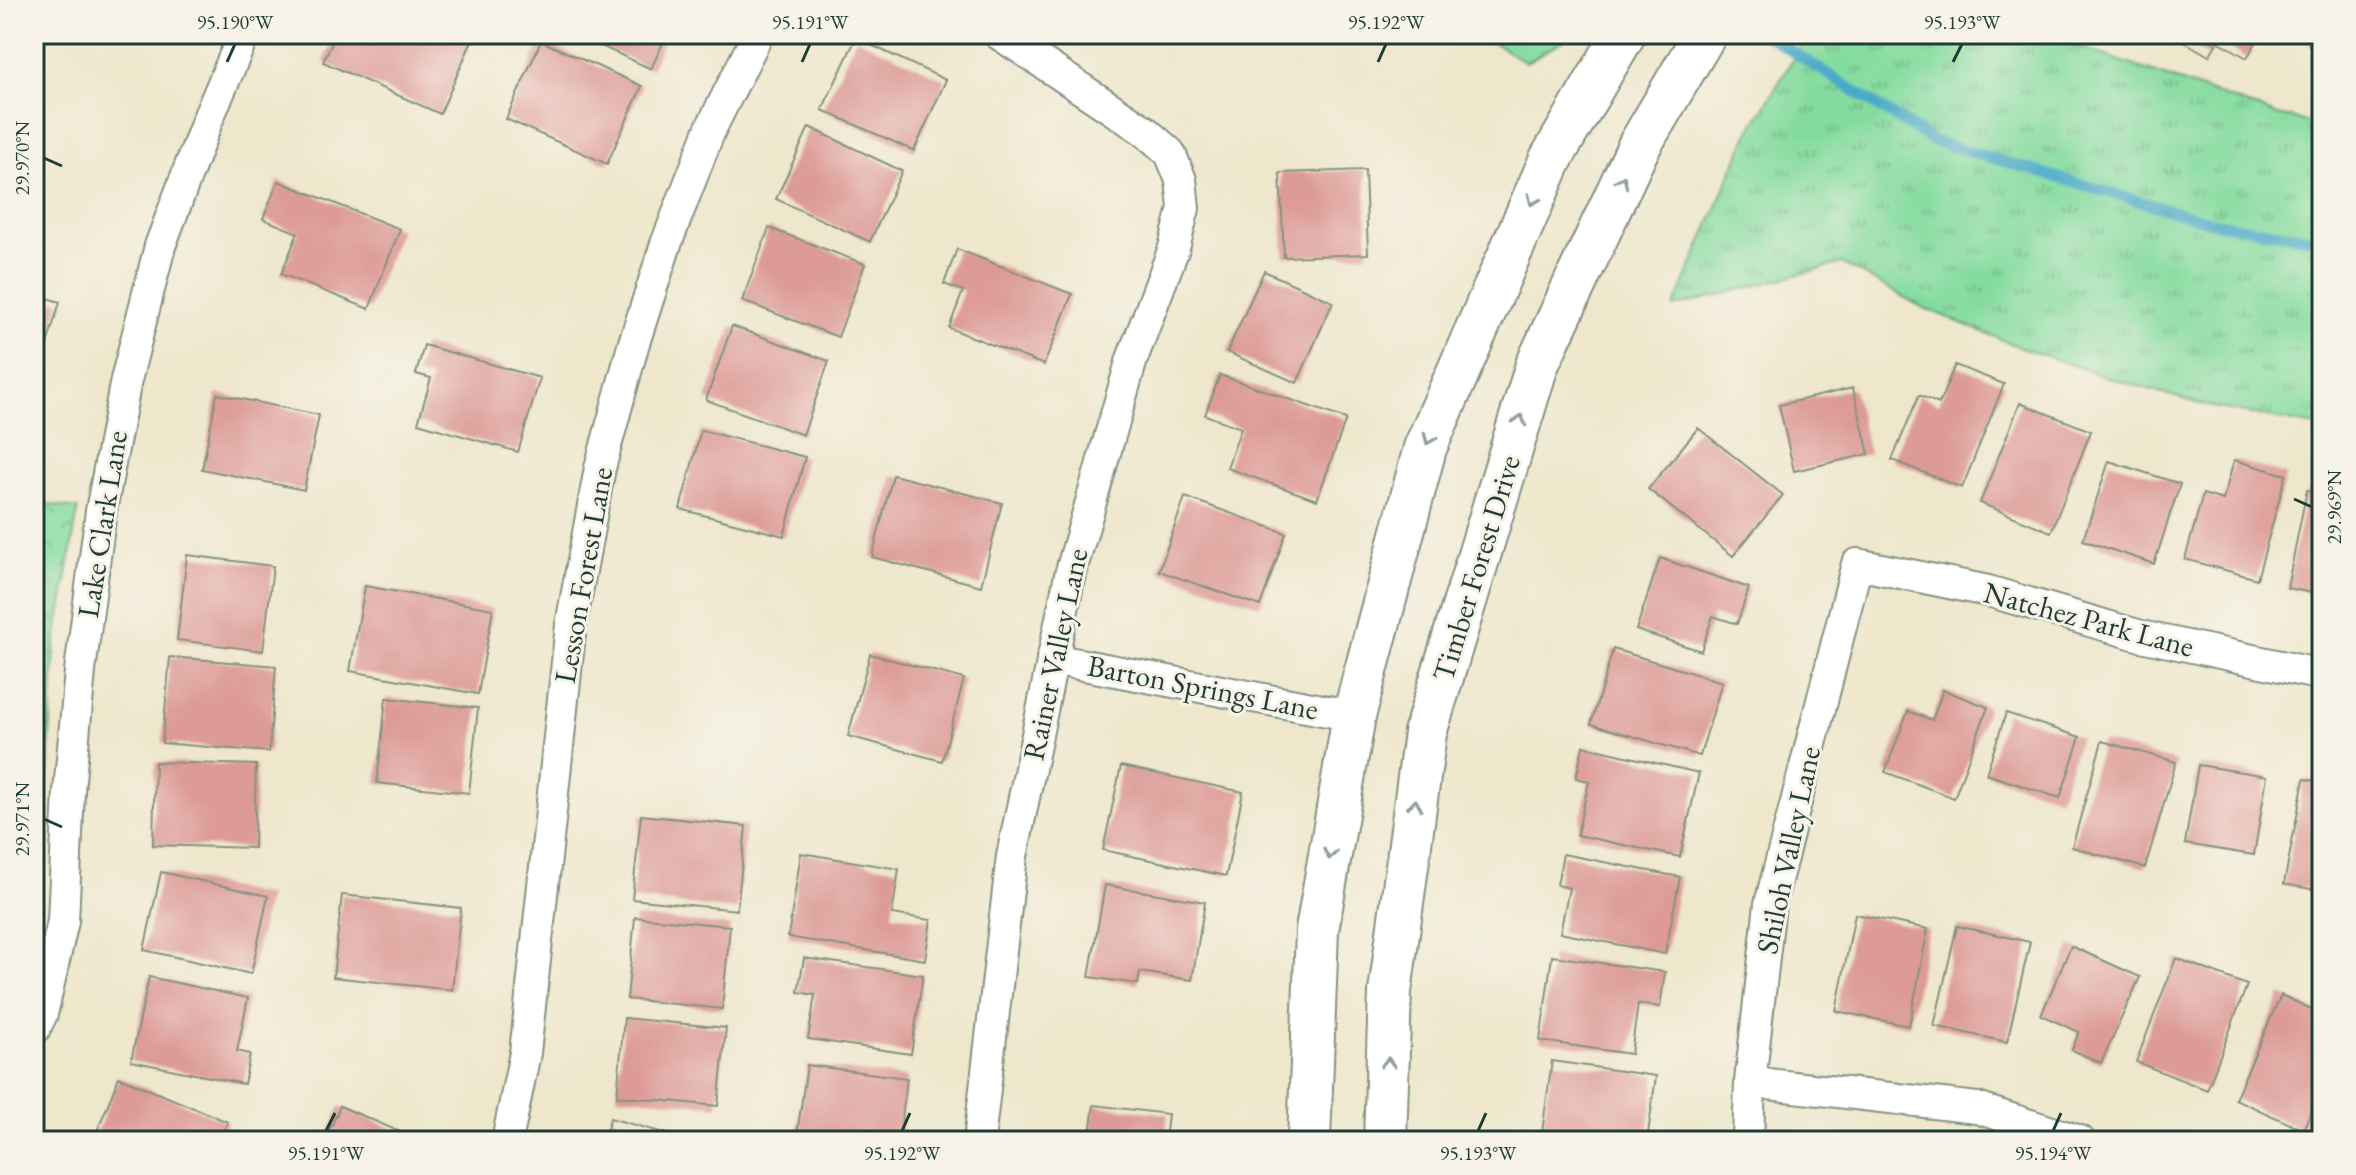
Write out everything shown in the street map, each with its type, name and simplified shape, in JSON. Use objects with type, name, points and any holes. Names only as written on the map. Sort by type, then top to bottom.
[{"type":"main road","points":[[1309,1141],[1317,930],[1354,716],[1425,448],[1551,159],[1624,34]]},
{"type":"main road","name":"Timber Forest Drive","points":[[1385,1141],[1390,992],[1425,733],[1537,365],[1639,146],[1705,34]]},
{"type":"street","name":"Lake Clark Lane","points":[[34,1030],[42,1014],[63,921],[69,791],[80,671],[101,511],[126,380],[160,246],[244,34]]},
{"type":"street","name":"Lesson Forest Lane","points":[[507,1141],[525,1053],[571,625],[600,468],[633,346],[666,244],[710,130],[758,34]]},
{"type":"street","name":"Rainer Valley Lane","points":[[979,1141],[1012,856],[1070,575],[1127,374],[1174,248],[1184,208],[1181,180],[1170,153],[1145,131],[999,34]]},
{"type":"street","name":"Natchez Park Lane","points":[[1857,564],[1988,591],[2141,636],[2322,675]]},
{"type":"street","name":"Shiloh Valley Lane","points":[[1748,1141],[1750,1082],[1770,904],[1857,564]]},
{"type":"street","name":"Barton Springs Lane","points":[[1052,659],[1354,716]]},
{"type":"street","points":[[1750,1082],[1977,1108],[2080,1141]]},
{"type":"green space","points":[[1479,34],[1575,34],[1526,62]]},
{"type":"green space","points":[[1808,34],[2043,34],[2277,115],[2322,125],[2322,427],[2207,406],[2110,378],[2020,347],[1922,307],[1842,263],[1674,307],[1747,136]]},
{"type":"green space","points":[[34,502],[78,509],[55,646],[40,909],[34,949]]},
{"type":"building","points":[[336,34],[474,36],[440,114],[323,62]]},
{"type":"building","points":[[575,34],[667,34],[651,69]]},
{"type":"building","points":[[2188,34],[2261,34],[2247,58],[2218,41],[2209,56],[2183,41]]},
{"type":"building","points":[[2311,34],[2322,34],[2322,47],[2309,45]]},
{"type":"building","points":[[856,38],[946,80],[914,151],[822,110]]},
{"type":"building","points":[[541,41],[642,86],[607,164],[506,119]]},
{"type":"building","points":[[809,127],[902,171],[870,242],[776,199]]},
{"type":"building","points":[[1365,170],[1368,254],[1284,257],[1280,173]]},
{"type":"building","points":[[278,181],[400,229],[369,309],[281,274],[298,233],[263,219]]},
{"type":"building","points":[[769,228],[865,264],[838,337],[742,301]]},
{"type":"building","points":[[957,249],[1072,294],[1044,365],[949,328],[963,291],[944,284]]},
{"type":"building","points":[[1264,271],[1333,302],[1297,383],[1227,352]]},
{"type":"building","points":[[34,294],[60,302],[35,383],[34,383]]},
{"type":"building","points":[[732,326],[829,361],[803,435],[706,400]]},
{"type":"building","points":[[424,345],[540,378],[518,452],[418,423],[431,378],[416,374]]},
{"type":"building","points":[[1955,365],[2004,384],[1962,488],[1892,460],[1919,395],[1939,404]]},
{"type":"building","points":[[1220,375],[1346,419],[1317,500],[1227,468],[1241,428],[1205,415]]},
{"type":"building","points":[[1853,388],[1869,454],[1794,471],[1779,405]]},
{"type":"building","points":[[217,394],[319,415],[304,490],[202,469]]},
{"type":"building","points":[[2020,403],[2091,431],[2051,532],[1980,503]]},
{"type":"building","points":[[1698,428],[1783,495],[1733,556],[1648,489]]},
{"type":"building","points":[[701,430],[805,457],[784,536],[680,509]]},
{"type":"building","points":[[2234,460],[2286,475],[2257,579],[2185,559],[2203,494],[2223,500]]},
{"type":"building","points":[[2109,461],[2180,484],[2154,564],[2083,540]]},
{"type":"building","points":[[893,475],[1002,503],[981,586],[872,557]]},
{"type":"building","points":[[2307,490],[2322,493],[2322,595],[2287,588]]},
{"type":"building","points":[[1185,497],[1286,533],[1260,606],[1159,571]]},
{"type":"building","points":[[187,555],[273,566],[263,651],[177,640]]},
{"type":"building","points":[[1660,558],[1749,588],[1737,624],[1713,616],[1701,651],[1636,630]]},
{"type":"building","points":[[365,586],[493,609],[478,694],[350,671]]},
{"type":"building","points":[[1613,649],[1722,682],[1700,756],[1591,724]]},
{"type":"building","points":[[870,654],[964,679],[942,761],[848,736]]},
{"type":"building","points":[[170,657],[276,666],[269,752],[162,743]]},
{"type":"building","points":[[1943,690],[1988,707],[1954,798],[1885,772],[1908,711],[1932,720]]},
{"type":"building","points":[[386,698],[478,708],[469,793],[377,783]]},
{"type":"building","points":[[2006,713],[2080,737],[2060,798],[1986,774]]},
{"type":"building","points":[[2102,741],[2176,762],[2145,868],[2072,847]]},
{"type":"building","points":[[1583,746],[1699,773],[1680,857],[1577,835],[1589,781],[1576,778]]},
{"type":"building","points":[[155,762],[256,765],[254,848],[153,845]]},
{"type":"building","points":[[2198,765],[2267,776],[2254,855],[2185,844]]},
{"type":"building","points":[[1121,766],[1243,792],[1226,876],[1103,850]]},
{"type":"building","points":[[2304,779],[2322,782],[2322,891],[2284,884]]},
{"type":"building","points":[[641,815],[746,826],[737,910],[632,899]]},
{"type":"building","points":[[801,853],[899,869],[892,914],[931,920],[925,960],[788,937]]},
{"type":"building","points":[[1563,854],[1680,877],[1665,954],[1560,933],[1569,888],[1557,885]]},
{"type":"building","points":[[161,872],[268,896],[251,974],[144,950]]},
{"type":"building","points":[[1105,885],[1205,902],[1192,980],[1140,972],[1138,984],[1089,977]]},
{"type":"building","points":[[342,895],[461,908],[452,990],[333,977]]},
{"type":"building","points":[[1855,914],[1928,929],[1909,1026],[1836,1011]]},
{"type":"building","points":[[635,917],[730,926],[722,1009],[627,999]]},
{"type":"building","points":[[1957,926],[2030,942],[2007,1042],[1934,1026]]},
{"type":"building","points":[[2071,946],[2140,977],[2101,1063],[2072,1050],[2079,1032],[2041,1015]]},
{"type":"building","points":[[1552,956],[1665,972],[1660,1007],[1638,1004],[1631,1054],[1540,1041]]},
{"type":"building","points":[[804,958],[923,975],[911,1054],[808,1039],[815,995],[798,992]]},
{"type":"building","points":[[2176,958],[2247,985],[2207,1090],[2136,1062]]},
{"type":"building","points":[[149,977],[248,998],[237,1051],[250,1054],[244,1084],[131,1061]]},
{"type":"building","points":[[2281,995],[2322,1014],[2322,1087],[2303,1130],[2235,1099]]},
{"type":"building","points":[[624,1018],[726,1028],[718,1106],[617,1096]]},
{"type":"building","points":[[1552,1061],[1656,1076],[1647,1141],[1541,1139]]},
{"type":"building","points":[[807,1065],[907,1078],[899,1141],[796,1141]]},
{"type":"building","points":[[119,1077],[228,1122],[219,1141],[93,1141]]},
{"type":"building","points":[[1094,1105],[1168,1114],[1165,1141],[1089,1141]]},
{"type":"building","points":[[340,1106],[421,1141],[325,1141]]},
{"type":"building","points":[[610,1118],[689,1140],[689,1141],[604,1141]]},
{"type":"waterway","points":[[1765,34],[1933,141],[2211,222],[2322,240]]}]
